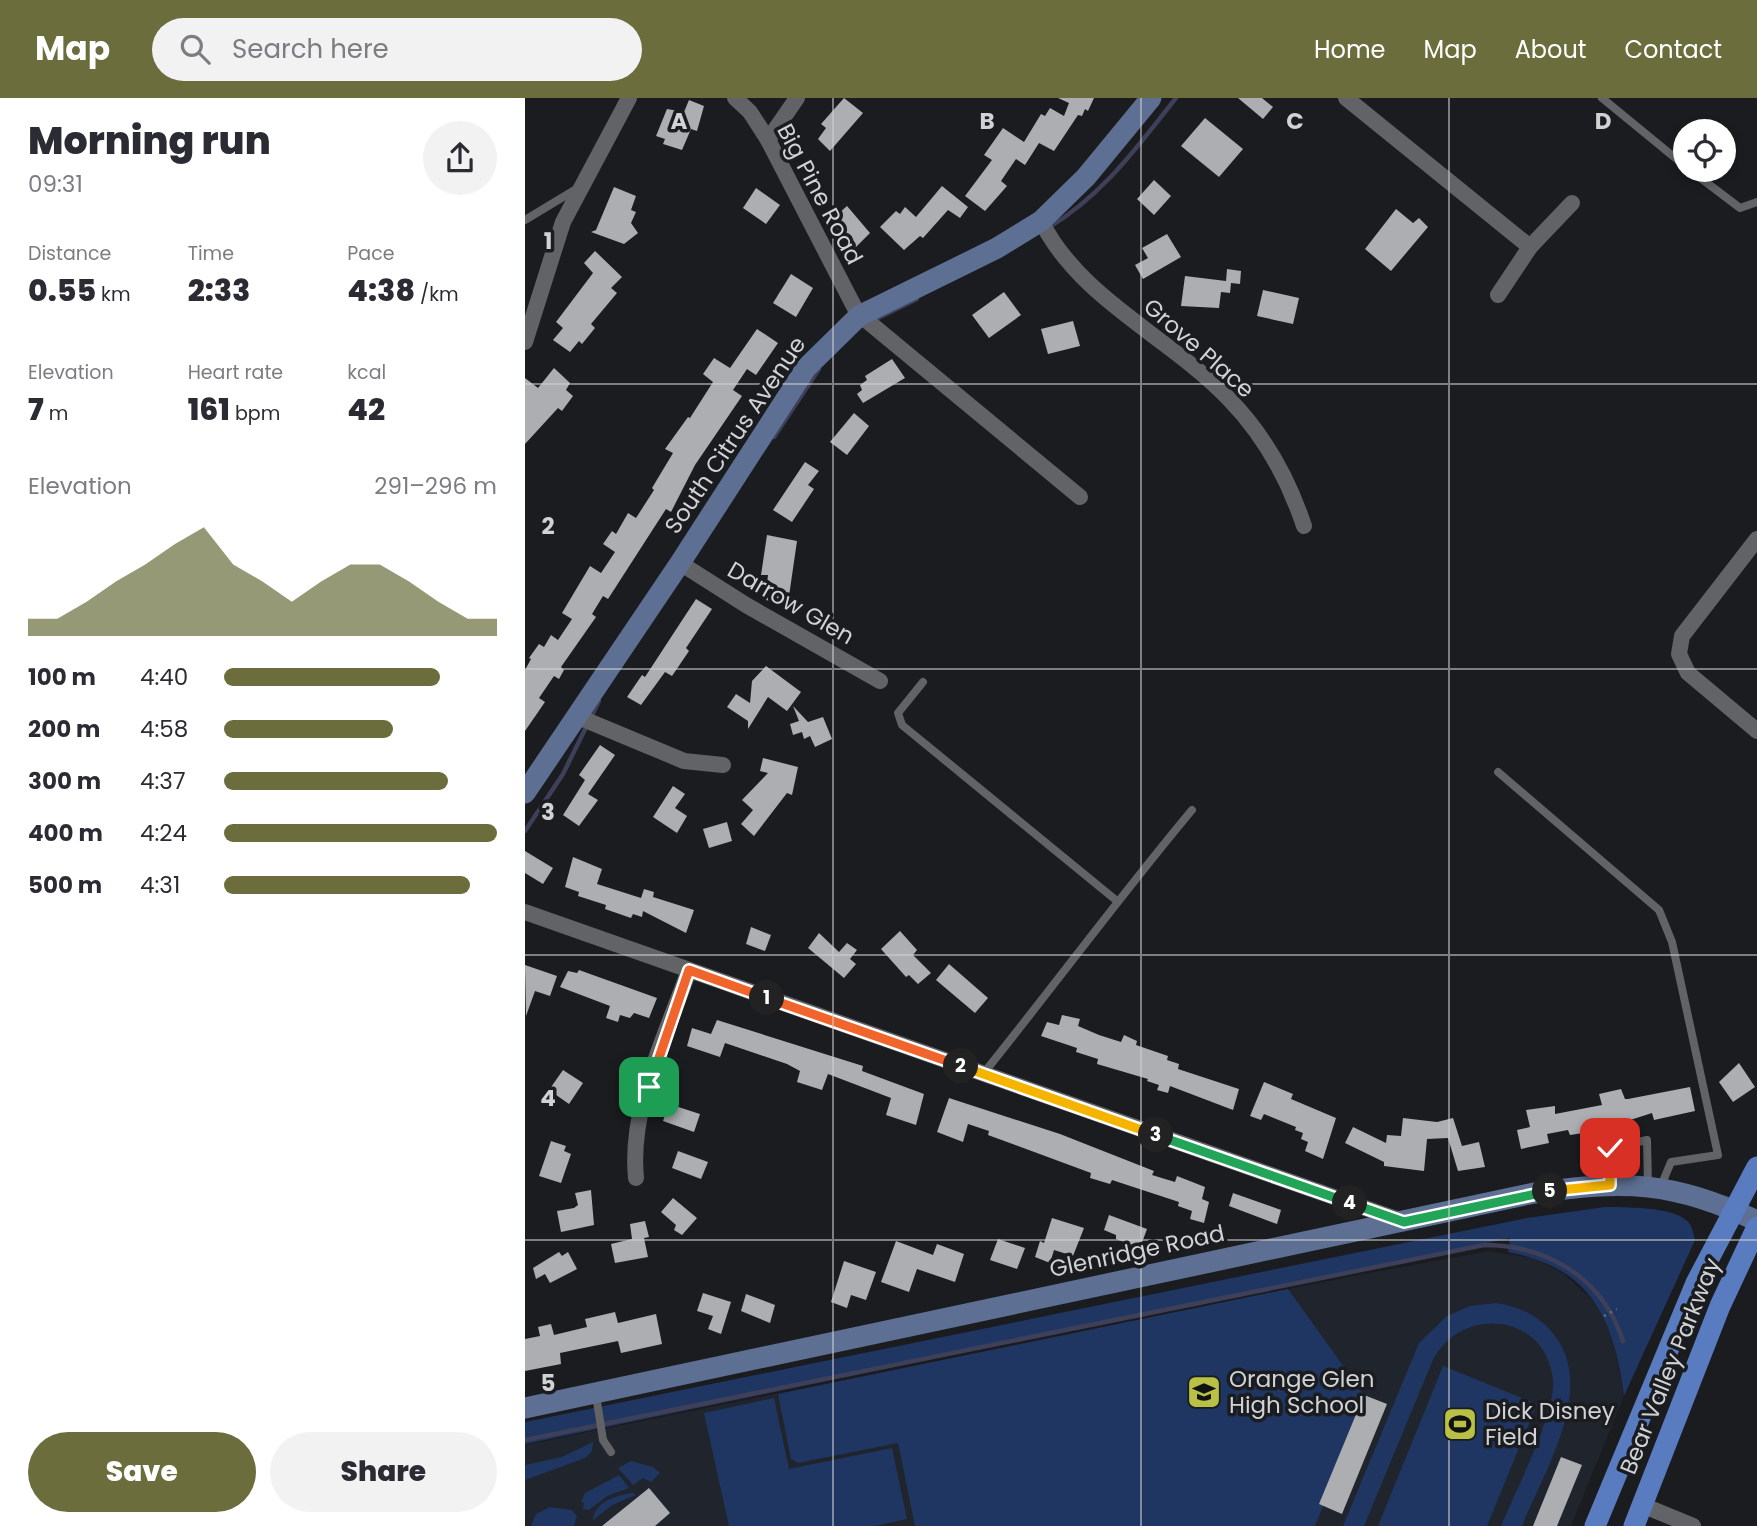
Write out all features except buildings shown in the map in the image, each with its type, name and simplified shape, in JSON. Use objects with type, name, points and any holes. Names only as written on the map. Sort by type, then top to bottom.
[{"type":"main road","name":"Bear Valley Parkway","points":[[1595,1526],[1696,1283],[1757,1167]]},
{"type":"main road","name":"Bear Valley Parkway","points":[[1634,1526],[1720,1306],[1757,1227]]},
{"type":"street","points":[[525,342],[563,222],[629,98]]},
{"type":"street","name":"Big Pine Road","points":[[735,98],[750,112],[768,140],[859,315]]},
{"type":"street","points":[[768,140],[797,98]]},
{"type":"street","name":"South Citrus Avenue","points":[[525,793],[680,563],[806,368],[859,315],[997,248],[1041,221],[1086,177],[1151,98]]},
{"type":"street","points":[[1346,98],[1530,247]]},
{"type":"street","points":[[1498,295],[1530,247],[1572,203]]},
{"type":"street","name":"Grove Place","points":[[1041,221],[1048,234],[1094,288],[1228,397],[1261,436],[1290,485],[1304,526]]},
{"type":"street","points":[[859,315],[1080,497]]},
{"type":"street","points":[[1757,539],[1682,636],[1679,654],[1688,673],[1757,731]]},
{"type":"street","name":"Darrow Glen","points":[[680,563],[746,606],[880,681]]},
{"type":"street","points":[[576,716],[684,761],[723,765]]},
{"type":"street","points":[[525,912],[1404,1222]]},
{"type":"street","points":[[636,1178],[634,1156],[638,1118],[689,970]]},
{"type":"street","name":"Glenridge Road","points":[[525,1408],[1534,1193],[1610,1185],[1655,1186],[1733,1209],[1757,1221]]},
{"type":"street","points":[[1642,1506],[1693,1526]]},
{"type":"lane","points":[[1602,98],[1673,156]]},
{"type":"lane","points":[[1706,182],[1740,208],[1757,202]]},
{"type":"lane","points":[[525,220],[581,186]]},
{"type":"lane","points":[[923,682],[898,713],[902,725],[1117,901]]},
{"type":"lane","points":[[1498,772],[1659,910],[1672,942],[1718,1155],[1671,1163],[1655,1186]]},
{"type":"lane","points":[[983,1074],[1080,954],[1117,901],[1192,810]]},
{"type":"lane","points":[[1610,1185],[1610,1148],[1647,1140],[1655,1186]]},
{"type":"lane","points":[[595,1393],[603,1440],[611,1452]]},
{"type":"path","points":[[1604,1316],[1617,1309]]},
{"type":"shaded area","points":[[1605,1207],[1670,1212],[1690,1224],[1695,1240],[1624,1396],[1613,1343],[1594,1301],[1579,1284],[1560,1270],[1508,1252],[1510,1238],[525,1444],[525,1422],[1527,1218]]},
{"type":"shaded area","name":"Orange Glen High School","points":[[1489,1251],[1533,1258],[1563,1273],[1597,1304],[1612,1334],[1624,1396],[1571,1526],[525,1526],[525,1445],[1353,1276]]},
{"type":"shaded area","points":[[1288,1289],[1364,1395],[1320,1504],[1323,1506],[1315,1526],[915,1526],[898,1443],[798,1463],[791,1459],[778,1394]]},
{"type":"shaded area","points":[[1496,1303],[1529,1314],[1549,1329],[1566,1357],[1570,1381],[1562,1431],[1522,1526],[1501,1526],[1542,1432],[1553,1380],[1547,1358],[1535,1341],[1519,1330],[1501,1324],[1481,1325],[1462,1331],[1445,1343],[1432,1362],[1364,1526],[1343,1526],[1419,1343],[1447,1316],[1470,1306]]},
{"type":"shaded area","points":[[1443,1366],[1537,1404],[1487,1526],[1378,1526]]},
{"type":"shaded area","points":[[774,1398],[789,1469],[892,1448],[907,1519],[875,1526],[729,1526],[704,1413]]},
{"type":"shaded area","points":[[593,1442],[592,1451],[585,1458],[525,1480],[525,1465],[562,1457]]},
{"type":"shaded area","points":[[631,1461],[653,1467],[660,1473],[651,1482],[643,1478],[633,1485],[618,1468]]},
{"type":"shaded area","points":[[619,1475],[629,1488],[607,1496],[589,1510],[583,1509],[584,1503],[581,1502],[585,1493]]},
{"type":"shaded area","points":[[633,1493],[636,1495],[612,1505],[593,1520],[597,1508],[602,1504]]},
{"type":"shaded area","points":[[550,1507],[572,1510],[577,1516],[574,1526],[531,1526],[536,1514]]},
{"type":"waterway","points":[[1048,228],[1103,185],[1176,98]]},
{"type":"waterway","points":[[872,321],[917,299]]},
{"type":"waterway","points":[[774,437],[819,369]]},
{"type":"waterway","points":[[525,831],[563,774],[599,701]]},
{"type":"waterway","points":[[525,1440],[1484,1245],[1529,1251],[1570,1269],[1602,1299],[1623,1341]]},
{"type":"place","name":"Orange Glen High School","points":[[1204,1392]]},
{"type":"place","name":"Dick Disney Field","points":[[1460,1424]]},
{"type":"route","points":[[649,1087],[689,970],[1404,1222],[1534,1193],[1595,1184],[1610,1185],[1610,1148]]}]
